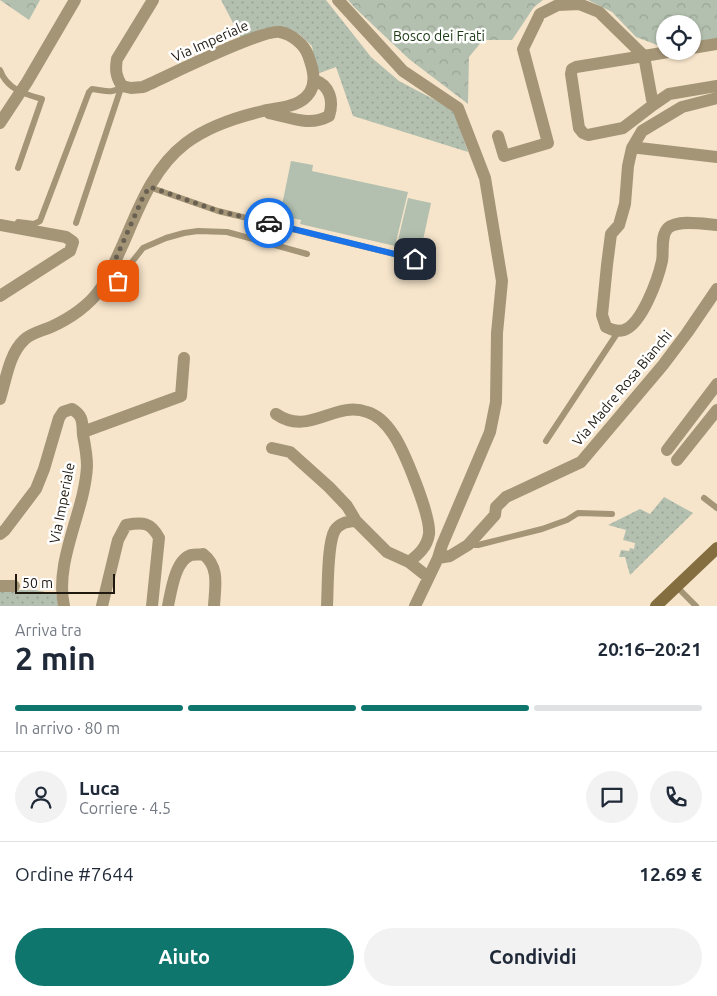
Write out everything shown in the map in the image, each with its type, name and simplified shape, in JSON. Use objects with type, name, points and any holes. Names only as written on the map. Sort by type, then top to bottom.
[{"type":"street","points":[[0,123],[75,0]]},
{"type":"street","points":[[122,86],[117,78],[117,59],[153,0]]},
{"type":"street","points":[[338,0],[403,71],[458,108],[485,178],[502,281],[497,333],[496,402],[490,432],[438,558],[415,606]]},
{"type":"street","points":[[498,136],[504,156],[548,143],[523,49],[540,14],[558,5],[579,4],[599,12],[644,56],[653,105]]},
{"type":"street","name":"Via Imperiale","points":[[122,86],[132,88],[143,87],[254,37],[279,32],[291,37],[303,48],[310,63],[314,80],[325,86],[330,94],[332,108],[329,116],[321,121],[310,122],[263,111]]},
{"type":"street","points":[[701,47],[717,44]]},
{"type":"street","points":[[656,54],[572,69],[571,74],[579,128],[583,133],[588,135],[623,128],[669,94],[717,86]]},
{"type":"street","points":[[0,399],[14,353],[23,340],[68,318],[81,309],[100,289],[144,195],[168,160],[187,142],[210,128],[298,102],[311,91],[314,80]]},
{"type":"street","points":[[717,98],[682,107],[642,131],[632,148],[628,166],[625,204],[619,225],[611,234],[603,296],[603,321],[606,327],[618,332],[626,330],[637,319],[656,285],[666,231],[678,224],[717,225]]},
{"type":"street","points":[[632,148],[717,157]]},
{"type":"street","points":[[0,225],[66,237],[73,242],[70,251],[0,296]]},
{"type":"street","name":"Via Madre Rosa Bianchi","points":[[438,558],[450,556],[468,545],[495,515],[496,507],[506,497],[580,462],[663,365],[717,288]]},
{"type":"street","points":[[83,432],[182,396],[184,358]]},
{"type":"street","points":[[667,450],[717,384]]},
{"type":"street","name":"Via Imperiale","points":[[0,534],[36,489],[44,469],[58,418],[63,412],[72,409],[79,413],[82,420],[87,468],[63,571],[61,587],[64,606]]},
{"type":"street","points":[[276,414],[284,420],[294,423],[356,409],[368,412],[383,421],[394,434],[406,460],[417,487],[428,524],[429,532],[424,548],[421,553],[409,562]]},
{"type":"street","points":[[677,460],[717,410]]},
{"type":"street","points":[[272,448],[290,452],[341,499],[356,521],[387,552],[409,562],[428,577]]},
{"type":"street","points":[[327,606],[330,547],[334,532],[343,523],[356,521]]},
{"type":"street","points":[[102,606],[118,540],[126,525],[136,523],[148,524],[155,529],[160,538],[152,606]]},
{"type":"street","points":[[656,606],[717,548]]},
{"type":"street","points":[[168,606],[176,572],[183,560],[190,555],[204,554],[212,561],[215,575],[214,606]]},
{"type":"lane","points":[[0,70],[4,79],[20,93],[42,99],[18,168]]},
{"type":"lane","points":[[76,223],[122,86]]},
{"type":"lane","name":"Via Imperiale","points":[[16,228],[18,222],[34,224],[40,221],[89,92],[92,89],[108,93],[116,92],[122,86]]},
{"type":"lane","points":[[150,187],[218,211],[415,259]]},
{"type":"lane","points":[[100,289],[106,295],[143,248],[166,238],[198,231],[227,232],[308,254]]},
{"type":"lane","points":[[546,441],[618,332]]},
{"type":"lane","points":[[704,498],[717,508]]},
{"type":"lane","name":"Via Madre Rosa Bianchi","points":[[468,545],[478,545],[542,529],[567,520],[578,513],[612,514]]},
{"type":"lane","points":[[677,587],[696,606]]},
{"type":"green space","points":[[0,0],[40,0],[29,20]]},
{"type":"green space","points":[[221,0],[326,0],[371,57],[399,81],[454,110],[468,152],[353,116],[336,67],[317,74],[312,46],[299,34],[279,28],[242,40]]},
{"type":"green space","name":"Bosco dei Frati","points":[[348,0],[543,0],[534,7],[512,40],[483,40],[469,57],[468,104],[409,59]]},
{"type":"green space","points":[[588,0],[717,0],[717,40],[701,43],[701,15],[656,15],[656,45],[636,37],[612,12]]},
{"type":"green space","points":[[291,161],[313,165],[312,171],[408,192],[395,246],[300,224],[301,220],[280,215]]},
{"type":"green space","points":[[408,198],[431,203],[422,245],[398,240]]},
{"type":"green space","points":[[664,497],[693,513],[630,575],[625,557],[619,557],[621,550],[629,551],[630,548],[634,549],[635,543],[623,540],[626,530],[608,525],[640,509],[650,514]]},
{"type":"green space","points":[[35,590],[56,594],[58,606],[0,606],[0,591]]},
{"type":"way so far","points":[[118,281],[106,295],[100,289],[144,195],[150,187],[218,211],[269,223]]},
{"type":"route","points":[[269,223],[415,259]]}]
